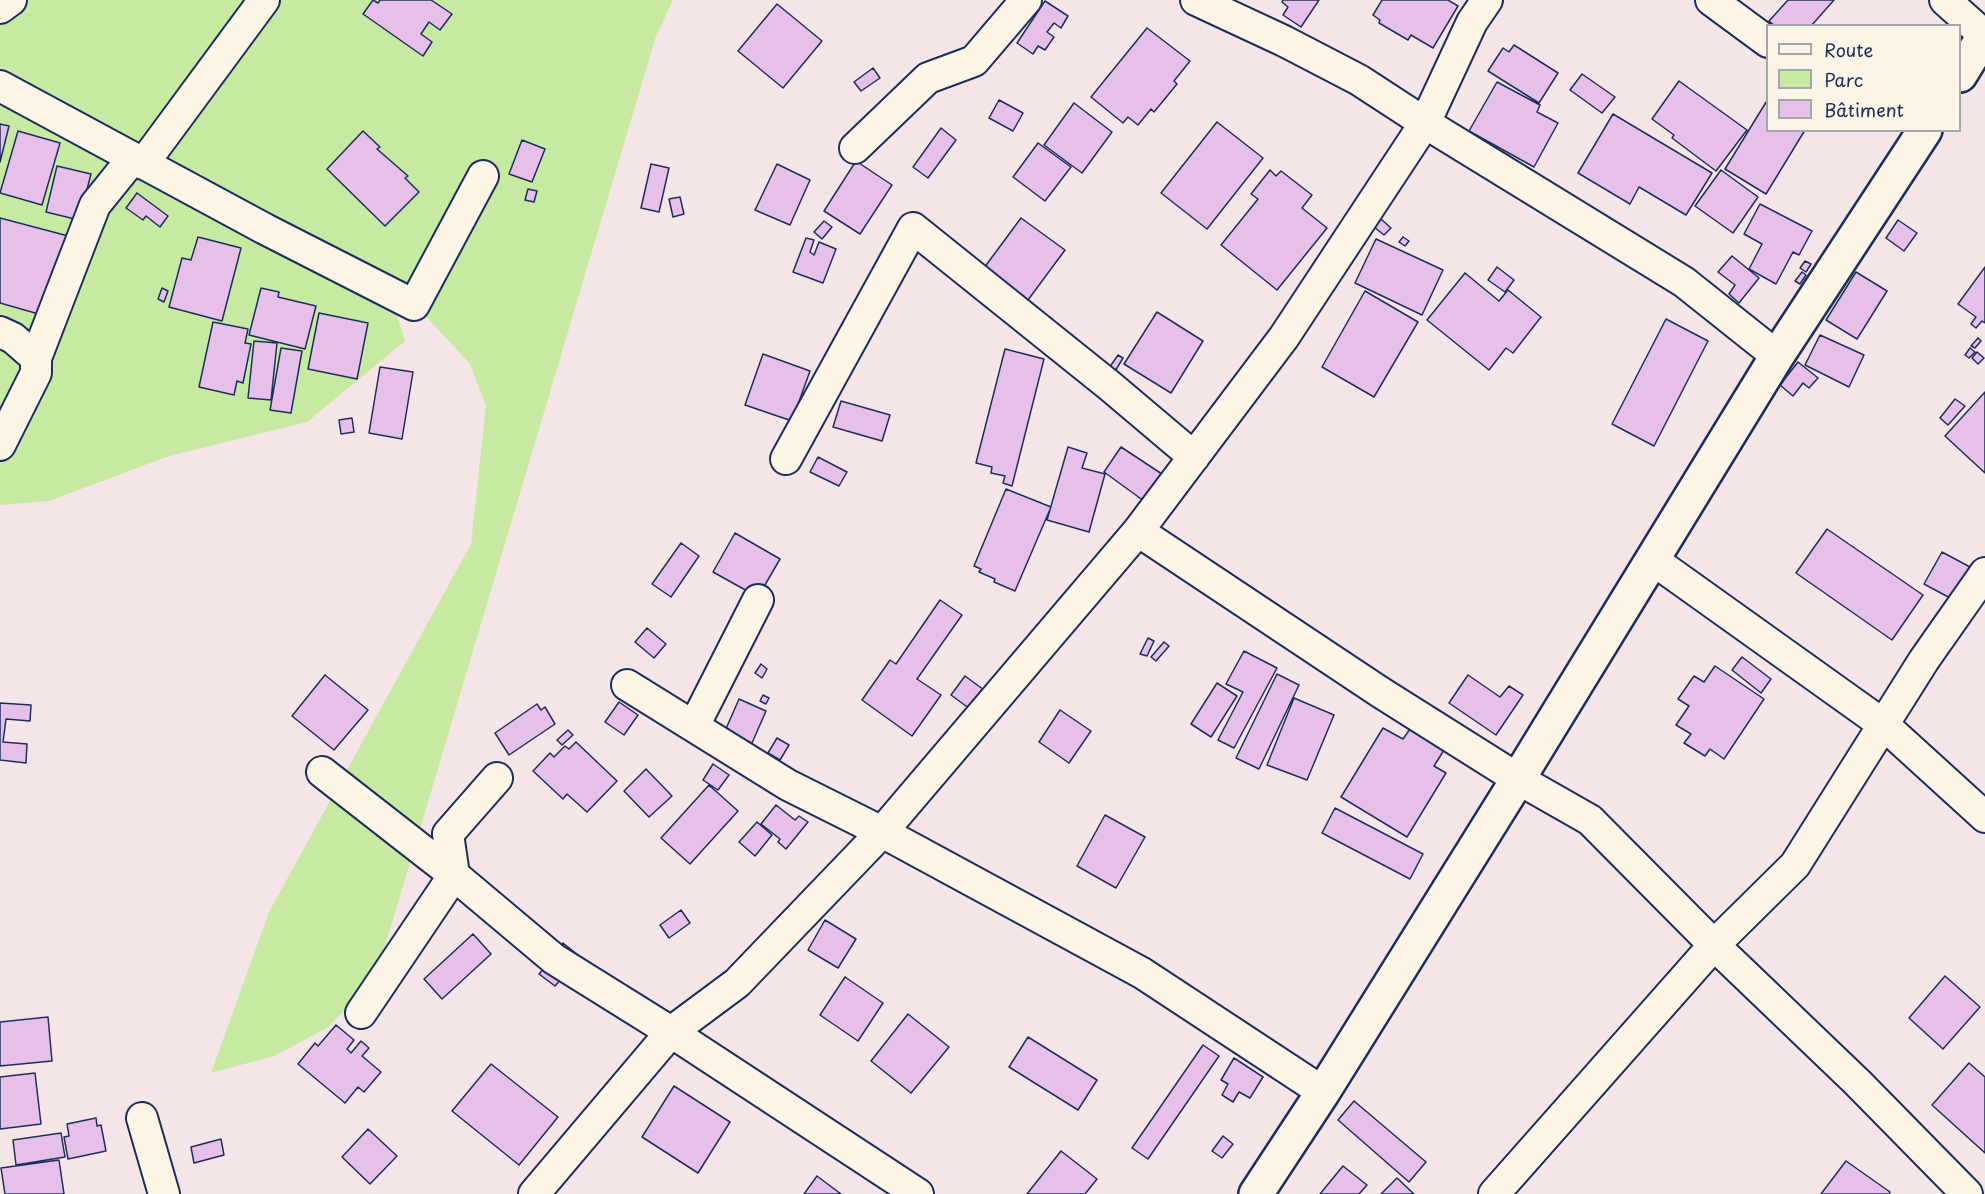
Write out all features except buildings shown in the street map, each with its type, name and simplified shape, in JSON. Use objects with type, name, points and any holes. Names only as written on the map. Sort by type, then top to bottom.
[{"type":"street","points":[[0,8],[11,0]]},
{"type":"street","points":[[0,445],[36,373],[36,358],[95,205],[138,161],[264,0]]},
{"type":"street","points":[[855,148],[928,78],[974,61],[1026,0]]},
{"type":"street","points":[[1196,0],[1284,41],[1359,80],[1684,282],[1777,356]]},
{"type":"street","points":[[534,1194],[671,1032],[737,983],[882,832],[1138,531],[1284,337],[1425,123],[1472,22],[1487,0]]},
{"type":"street","points":[[1711,0],[1766,41]]},
{"type":"street","points":[[1945,0],[1984,35],[1961,72]]},
{"type":"street","points":[[0,86],[414,305],[483,176]]},
{"type":"street","points":[[1256,1194],[1323,1092],[1777,356],[1918,133]]},
{"type":"street","points":[[786,459],[913,228],[1110,386],[1194,457]]},
{"type":"street","points":[[0,332],[13,338],[36,358]]},
{"type":"street","points":[[1138,531],[1380,692],[1590,820],[1714,945],[1858,1083],[1967,1194]]},
{"type":"street","points":[[1653,560],[1884,725],[1985,817]]},
{"type":"street","points":[[1494,1194],[1714,945],[1795,865],[1924,660],[1985,573]]},
{"type":"street","points":[[693,726],[758,600]]},
{"type":"street","points":[[627,685],[788,785],[882,832],[1142,973],[1323,1092]]},
{"type":"street","points":[[322,772],[454,875],[554,960],[671,1032],[918,1194]]},
{"type":"street","points":[[361,1013],[454,875],[448,834],[497,778]]},
{"type":"street","points":[[142,1118],[164,1194]]},
{"type":"green space","points":[[0,0],[673,0],[656,36],[375,980],[327,1028],[274,1056],[211,1073],[269,912],[471,544],[486,406],[470,364],[382,269],[405,341],[307,422],[169,456],[49,501],[0,505]]}]
